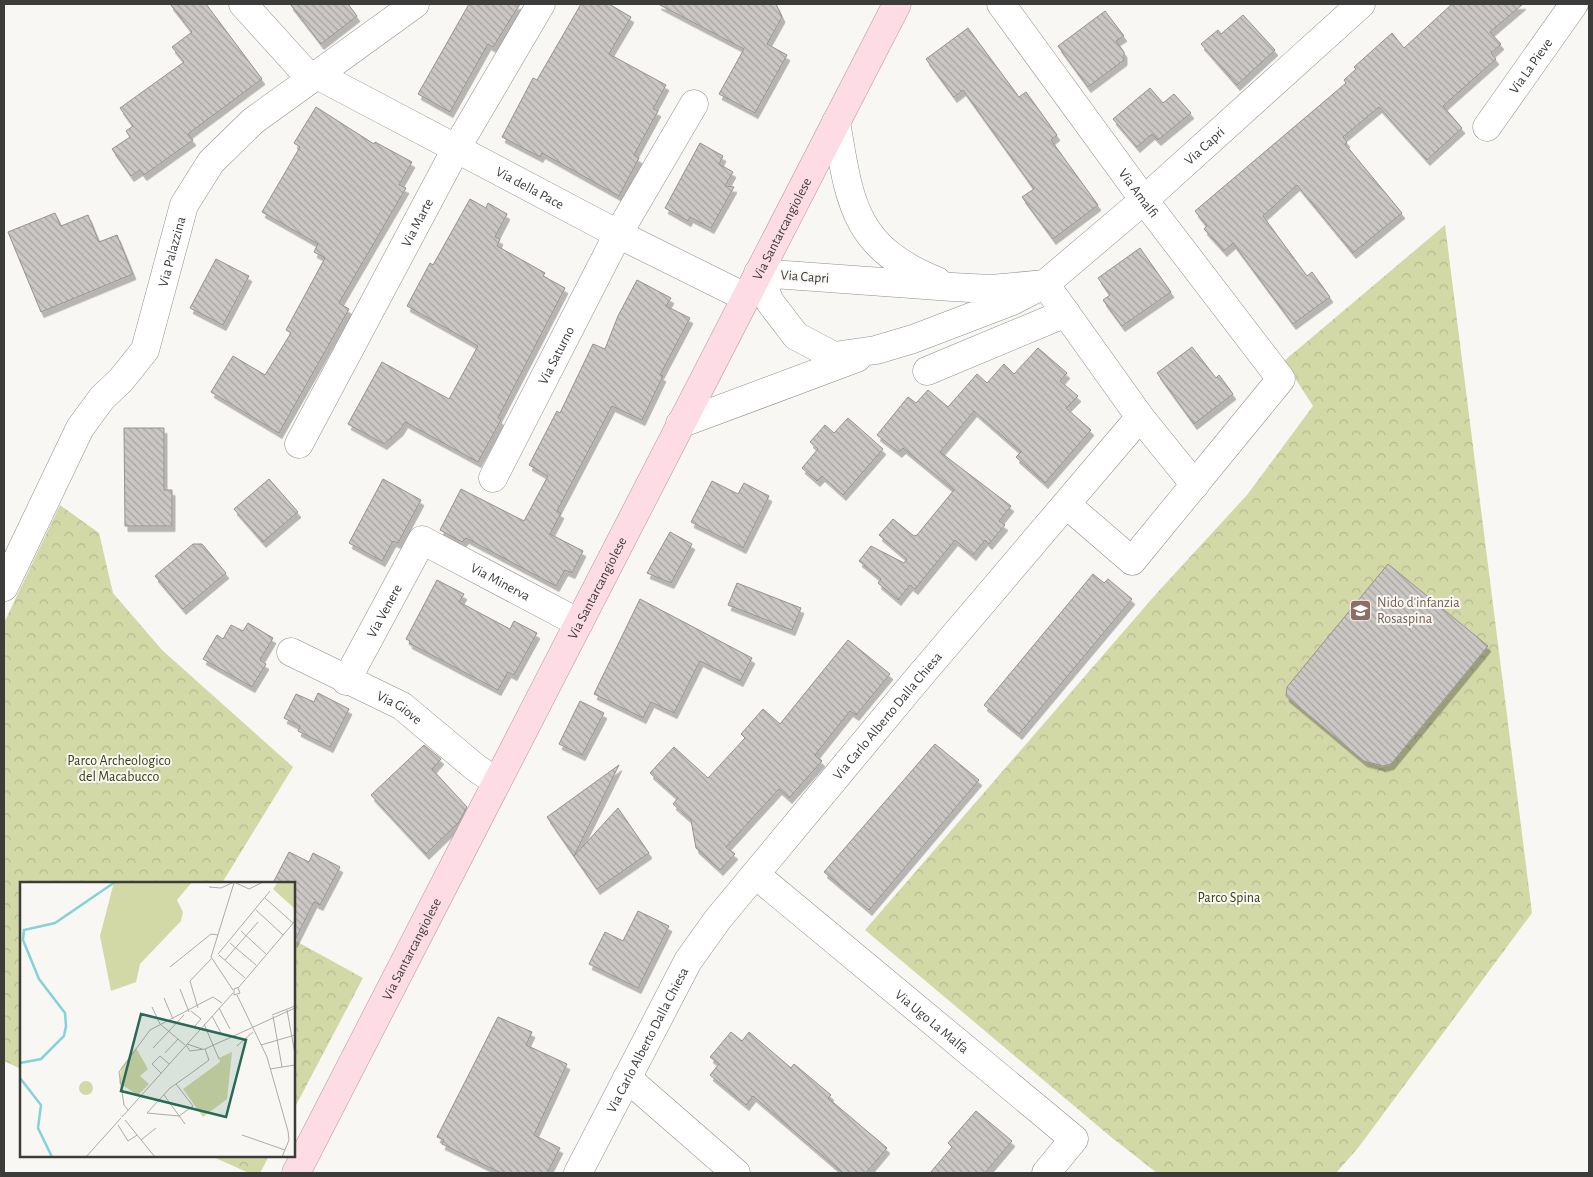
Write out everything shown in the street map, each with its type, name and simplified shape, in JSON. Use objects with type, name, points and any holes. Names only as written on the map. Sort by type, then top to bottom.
[{"type":"main road","name":"Via Santarcangiolese","points":[[296,1173],[745,297],[898,4]]},
{"type":"street","points":[[243,4],[314,77]]},
{"type":"street","name":"Via Palazzina","points":[[4,587],[14,546],[80,428],[102,398],[121,380],[145,350],[184,205],[211,162],[253,121],[415,4]]},
{"type":"street","name":"Via Marte","points":[[299,444],[457,147],[540,4]]},
{"type":"street","name":"Via Amalfi","points":[[1001,4],[1144,200],[1280,378],[1195,485]]},
{"type":"street","name":"Via Capri","points":[[680,424],[1010,302],[1051,278],[1144,200],[1360,4]]},
{"type":"street","name":"Via La Pieve","points":[[1487,127],[1574,4]]},
{"type":"street","name":"Via della Pace","points":[[314,77],[457,147],[618,234],[745,297]]},
{"type":"street","name":"Via Saturno","points":[[492,478],[618,234],[694,104]]},
{"type":"street","name":"Via Capri","points":[[836,122],[847,187],[856,214],[873,239],[913,271],[952,287]]},
{"type":"street","name":"Via Capri","points":[[876,350],[834,356],[796,336],[770,302],[758,273],[991,289],[1051,278]]},
{"type":"street","points":[[1051,278],[1066,313],[1140,417],[1195,485],[1132,561],[1067,505]]},
{"type":"street","points":[[927,371],[1066,313]]},
{"type":"street","name":"Via Carlo Alberto Dalla Chiesa","points":[[578,1173],[688,961],[718,919],[914,683],[1140,417]]},
{"type":"street","name":"Via Minerva","points":[[422,540],[579,623]]},
{"type":"street","name":"Via Venere","points":[[346,680],[422,540]]},
{"type":"street","name":"Via Giove","points":[[291,652],[402,706],[476,768],[497,782]]},
{"type":"street","name":"Via Ugo La Malfa","points":[[756,875],[1074,1139],[1046,1173]]},
{"type":"street","points":[[627,1078],[736,1173]]},
{"type":"green space","name":"Parco Spina","points":[[1445,225],[1532,913],[1358,1148],[1336,1173],[1157,1173],[1111,1137],[865,930],[1156,594],[1247,495],[1313,406],[1284,361]]},
{"type":"green space","name":"Parco Archeologico del Macabucco","points":[[60,505],[99,533],[113,593],[162,650],[293,767],[223,882],[20,882],[20,1069],[4,1061],[4,623]]},
{"type":"green space","points":[[295,941],[363,978],[295,1107]]},
{"type":"green space","points":[[213,1157],[268,1157],[260,1173],[249,1173]]},
{"type":"building","points":[[170,4],[206,4],[262,79],[188,134],[193,140],[144,175],[140,170],[131,176],[112,149],[130,137],[126,131],[133,126],[120,108],[184,62],[172,47],[192,32]]},
{"type":"building","points":[[290,4],[348,4],[357,16],[321,44]]},
{"type":"building","points":[[469,4],[520,4],[493,47],[488,44],[450,112],[418,94]]},
{"type":"building","points":[[581,4],[609,4],[631,17],[609,54],[666,85],[653,109],[658,111],[634,155],[639,158],[619,196],[542,153],[540,157],[502,137],[533,78],[537,80]]},
{"type":"building","points":[[658,4],[776,4],[782,17],[767,44],[787,55],[755,113],[719,94],[744,49]]},
{"type":"building","points":[[1452,4],[1523,4],[1490,32],[1501,44],[1491,53],[1496,59],[1443,106],[1462,128],[1427,160],[1379,107],[1343,137],[1347,142],[1345,144],[1402,213],[1353,253],[1297,185],[1263,216],[1307,276],[1312,272],[1330,297],[1293,324],[1233,243],[1224,251],[1204,229],[1207,226],[1195,211],[1346,83],[1344,80],[1356,69],[1354,67],[1392,33],[1404,48]]},
{"type":"building","points":[[1105,11],[1124,36],[1116,41],[1124,52],[1124,60],[1088,87],[1058,46]]},
{"type":"building","points":[[1243,15],[1275,50],[1237,85],[1201,44],[1218,30],[1221,34]]},
{"type":"building","points":[[968,28],[1019,97],[1026,92],[1057,135],[1051,140],[1098,205],[1053,239],[1022,197],[1034,189],[963,90],[954,97],[926,59]]},
{"type":"building","points":[[1150,88],[1163,103],[1174,94],[1191,113],[1158,140],[1152,134],[1137,147],[1113,119]]},
{"type":"building","points":[[316,107],[374,144],[375,142],[412,162],[399,185],[406,188],[339,303],[349,309],[279,433],[211,392],[233,356],[265,375],[291,333],[286,330],[325,258],[314,252],[318,244],[262,212],[300,147],[294,143]]},
{"type":"building","points":[[700,143],[723,156],[719,164],[733,172],[725,186],[734,187],[711,228],[690,217],[688,221],[665,208]]},
{"type":"building","points":[[470,199],[486,208],[488,203],[507,214],[495,237],[500,239],[497,246],[545,273],[543,276],[565,288],[498,418],[501,420],[478,462],[405,422],[400,430],[384,444],[348,424],[382,362],[449,399],[478,346],[407,306],[430,263],[433,265]]},
{"type":"building","points":[[55,213],[61,226],[88,215],[99,242],[117,235],[133,274],[41,312],[8,232]]},
{"type":"building","points":[[1140,248],[1171,292],[1122,326],[1103,300],[1110,295],[1098,278]]},
{"type":"building","points":[[216,259],[249,276],[223,325],[190,308]]},
{"type":"building","points":[[637,280],[671,298],[666,306],[690,318],[660,375],[663,376],[642,420],[612,406],[557,511],[561,513],[550,534],[583,551],[572,573],[565,570],[556,586],[466,538],[462,542],[440,530],[461,489],[524,521],[548,476],[529,465],[557,411],[560,413],[593,344],[605,349],[618,316]]},
{"type":"building","points":[[1192,347],[1216,378],[1219,375],[1233,394],[1194,424],[1157,373]]},
{"type":"building","points":[[1038,348],[1067,373],[1060,381],[1078,396],[1066,408],[1091,430],[1045,483],[1016,457],[1021,452],[974,411],[940,452],[1011,506],[999,521],[1005,525],[989,544],[985,540],[973,555],[955,540],[915,589],[910,585],[898,600],[878,583],[881,579],[859,561],[871,546],[904,563],[907,559],[879,535],[893,519],[914,536],[917,535],[954,490],[903,448],[899,452],[877,435],[908,397],[916,403],[928,390],[948,407],[977,374],[987,383],[1004,364],[1014,374]]},
{"type":"building","points":[[848,418],[883,449],[843,495],[822,476],[817,481],[802,468],[818,449],[810,442],[825,425],[834,433]]},
{"type":"building","points":[[124,428],[164,428],[164,490],[172,490],[172,526],[125,526]]},
{"type":"building","points":[[269,479],[298,512],[263,542],[234,509]]},
{"type":"building","points":[[383,479],[421,500],[398,543],[393,541],[382,561],[349,543]]},
{"type":"building","points":[[712,481],[738,494],[744,483],[769,496],[743,548],[691,522]]},
{"type":"building","points":[[670,532],[692,544],[671,583],[647,573]]},
{"type":"building","points":[[193,544],[202,544],[226,573],[183,609],[155,576]]},
{"type":"building","points":[[1388,564],[1488,646],[1391,764],[1383,766],[1364,761],[1286,696],[1287,687]]},
{"type":"building","points":[[1093,574],[1104,583],[1108,579],[1132,599],[1019,734],[984,705]]},
{"type":"building","points":[[437,580],[464,594],[459,602],[510,629],[514,621],[537,633],[514,675],[508,672],[498,690],[409,643],[410,641],[406,639]]},
{"type":"building","points":[[737,583],[801,608],[792,630],[728,605]]},
{"type":"building","points":[[640,599],[752,658],[740,681],[700,661],[674,713],[651,702],[643,718],[594,694]]},
{"type":"building","points":[[248,623],[273,638],[260,660],[266,664],[252,687],[203,659],[217,635],[223,639],[231,625],[243,631]]},
{"type":"building","points":[[848,640],[890,674],[856,715],[850,711],[815,755],[822,761],[789,798],[779,789],[726,847],[735,854],[720,870],[696,848],[691,820],[673,804],[678,798],[650,773],[674,747],[708,778],[745,738],[741,734],[763,709],[780,724]]},
{"type":"building","points":[[318,693],[349,709],[330,747],[298,731],[300,726],[284,718],[296,694],[314,702]]},
{"type":"building","points":[[580,701],[604,713],[582,755],[559,744]]},
{"type":"building","points":[[935,744],[979,780],[869,910],[824,872]]},
{"type":"building","points":[[424,745],[441,759],[432,769],[467,807],[459,822],[426,854],[371,795]]},
{"type":"building","points":[[619,765],[574,856],[547,817]]},
{"type":"building","points":[[618,808],[649,853],[597,889],[574,856]]},
{"type":"building","points":[[289,852],[309,862],[313,853],[340,867],[320,905],[314,902],[295,940],[295,882],[274,882]]},
{"type":"building","points":[[638,911],[669,926],[638,988],[589,964],[605,932],[623,941]]},
{"type":"building","points":[[498,1017],[532,1032],[526,1045],[567,1064],[534,1135],[560,1148],[547,1173],[501,1173],[442,1144],[444,1140],[437,1137]]},
{"type":"building","points":[[731,1032],[742,1041],[749,1032],[791,1068],[794,1064],[831,1095],[828,1098],[887,1148],[866,1173],[843,1173],[753,1096],[746,1105],[710,1075],[719,1064],[710,1057]]},
{"type":"building","points":[[976,1111],[1012,1141],[985,1173],[930,1173],[952,1147],[948,1143]]},
{"type":"place","name":"Nido d'infanzia Rosaspina","points":[[1361,610]]}]
